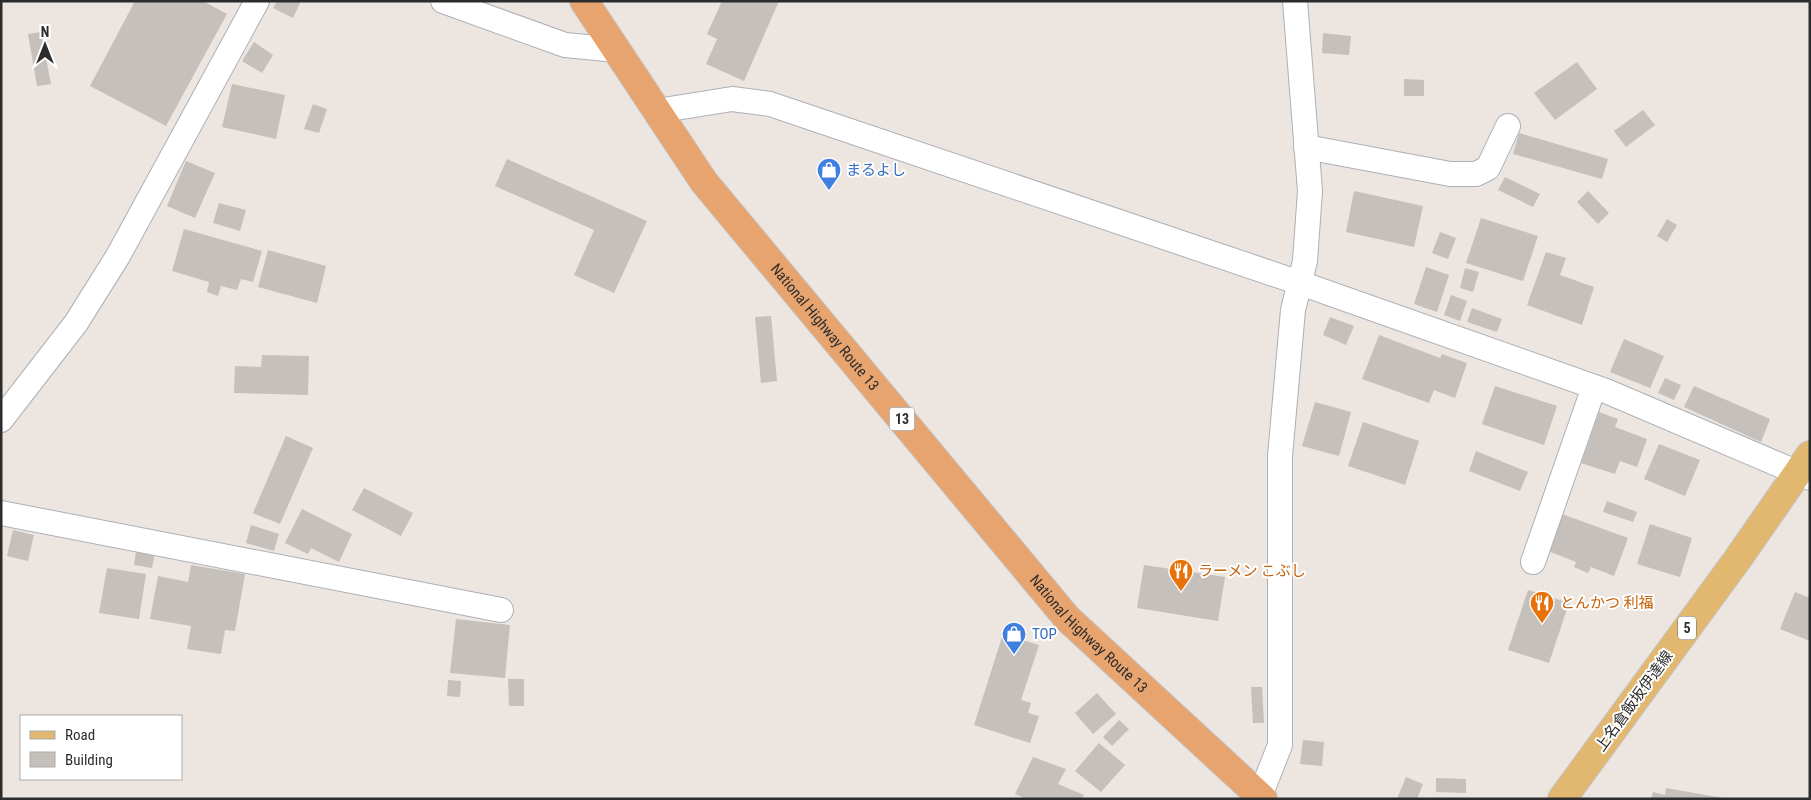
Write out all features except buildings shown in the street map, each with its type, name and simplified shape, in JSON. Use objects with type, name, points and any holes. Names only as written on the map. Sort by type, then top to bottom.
[{"type":"highway","name":"National Highway Route 13","points":[[584,1],[704,182],[1067,618],[1261,797]]},
{"type":"main road","name":"上名倉飯坂伊達線","points":[[1562,799],[1806,468]]},
{"type":"street","points":[[1,420],[76,322],[118,256],[257,1]]},
{"type":"street","points":[[443,1],[565,46],[617,50]]},
{"type":"street","points":[[1261,797],[1280,745],[1280,456],[1293,310],[1305,261],[1310,190],[1295,1]]},
{"type":"street","points":[[657,111],[732,99],[770,104],[1300,283],[1594,387],[1806,468]]},
{"type":"street","points":[[1306,147],[1450,174],[1476,174],[1488,168],[1508,126]]},
{"type":"street","points":[[1533,562],[1594,387]]},
{"type":"street","points":[[1,513],[501,610]]},
{"type":"place","name":"まるよし","points":[[829,191]]},
{"type":"place","name":"ラーメン こぶし","points":[[1181,592]]},
{"type":"place","name":"とんかつ 利福","points":[[1542,624]]},
{"type":"place","name":"TOP","points":[[1014,655]]}]
